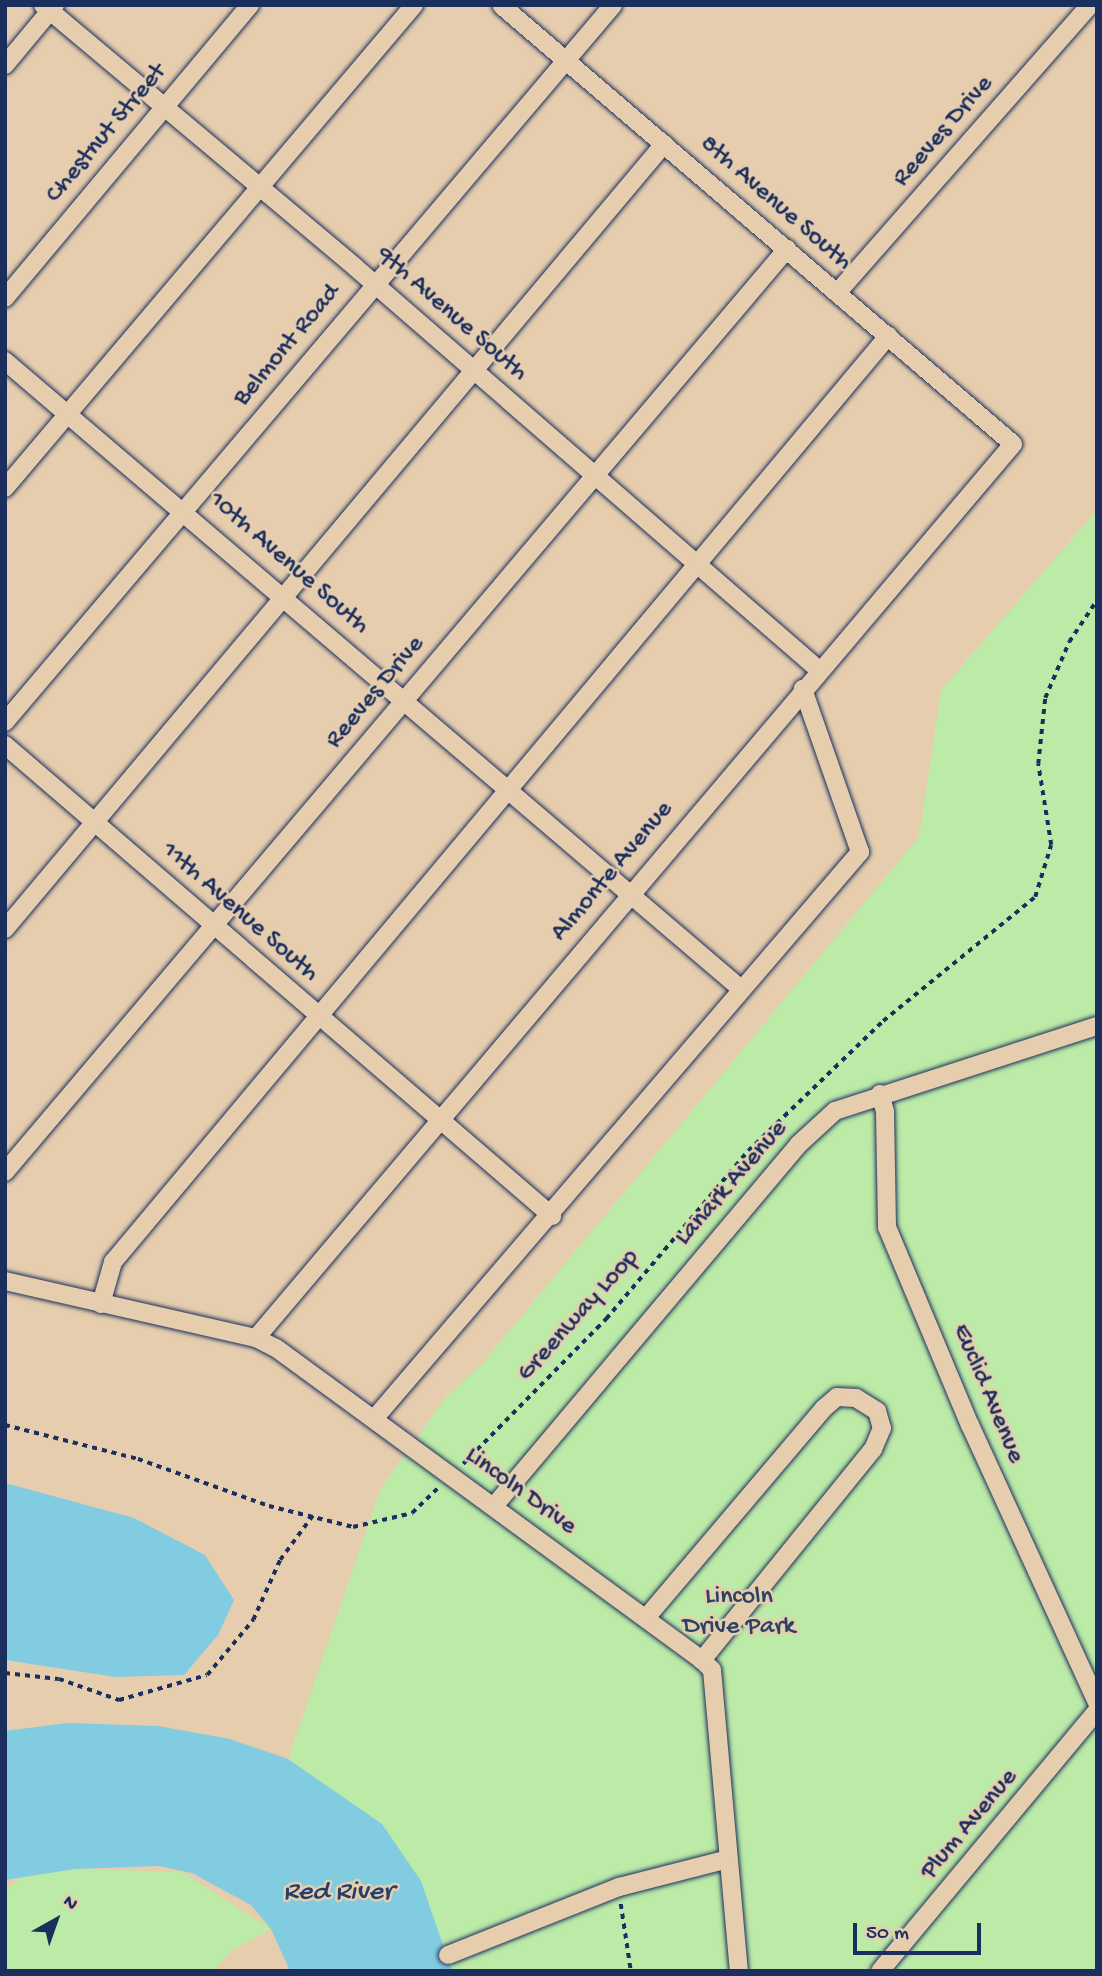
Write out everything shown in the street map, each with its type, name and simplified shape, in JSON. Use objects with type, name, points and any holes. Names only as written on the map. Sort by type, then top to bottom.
[{"type":"street","name":"Chestnut Street","points":[[5,298],[250,5]]},
{"type":"street","points":[[5,488],[414,5]]},
{"type":"street","name":"8th Avenue South","points":[[501,5],[1013,444]]},
{"type":"street","name":"Belmont Road","points":[[5,722],[613,5]]},
{"type":"street","name":"Reeves Drive","points":[[837,293],[1090,5]]},
{"type":"street","name":"9th Avenue South","points":[[50,7],[375,284],[819,670]]},
{"type":"street","points":[[5,65],[50,7]]},
{"type":"street","points":[[5,929],[286,598],[472,368],[664,144]]},
{"type":"street","name":"Reeves Drive","points":[[5,1172],[787,249]]},
{"type":"street","points":[[101,1304],[113,1262],[321,1018],[888,336]]},
{"type":"street","name":"10th Avenue South","points":[[5,361],[184,510],[740,988]]},
{"type":"street","name":"Almonte Avenue","points":[[256,1338],[629,893],[1013,444]]},
{"type":"street","points":[[374,1419],[552,1216],[740,988],[860,852],[803,689]]},
{"type":"street","name":"11th Avenue South","points":[[5,745],[552,1216]]},
{"type":"street","name":"Lanark Avenue","points":[[495,1505],[799,1144],[835,1111],[880,1094],[1097,1026]]},
{"type":"street","name":"Euclid Avenue","points":[[880,1094],[885,1112],[887,1227],[970,1425],[1097,1702]]},
{"type":"street","name":"Lincoln Drive","points":[[5,1282],[256,1338],[495,1505],[702,1660]]},
{"type":"street","points":[[646,1618],[823,1409],[837,1397],[856,1398],[877,1411],[882,1428],[873,1449],[702,1660],[712,1670],[739,1971]]},
{"type":"street","name":"Plum Avenue","points":[[880,1971],[1097,1711]]},
{"type":"street","points":[[448,1955],[618,1887],[728,1859]]},
{"type":"path","name":"Greenway Loop","points":[[5,1425],[138,1460],[269,1506],[353,1527],[412,1513],[453,1475],[606,1319],[748,1151],[883,1021],[1035,897],[1051,845],[1038,764],[1045,698],[1069,642],[1097,600]]},
{"type":"path","points":[[5,1673],[59,1679],[119,1700],[207,1675],[253,1620],[280,1560],[313,1515]]},
{"type":"path","points":[[618,1887],[631,1971]]},
{"type":"green space","name":"Lincoln Drive Park","points":[[1097,510],[1097,1971],[452,1971],[382,1824],[288,1759],[380,1490],[445,1398],[481,1365],[919,837],[941,690]]},
{"type":"green space","points":[[76,1869],[182,1872],[271,1929],[231,1951],[214,1971],[5,1971],[5,1891],[23,1875]]},
{"type":"water","points":[[5,1483],[134,1518],[205,1555],[234,1600],[218,1635],[184,1675],[116,1677],[5,1660]]},
{"type":"water","name":"Red River","points":[[68,1723],[158,1726],[230,1739],[288,1759],[382,1824],[421,1881],[452,1971],[290,1971],[271,1929],[251,1905],[192,1873],[159,1866],[75,1869],[5,1880],[5,1731]]}]
